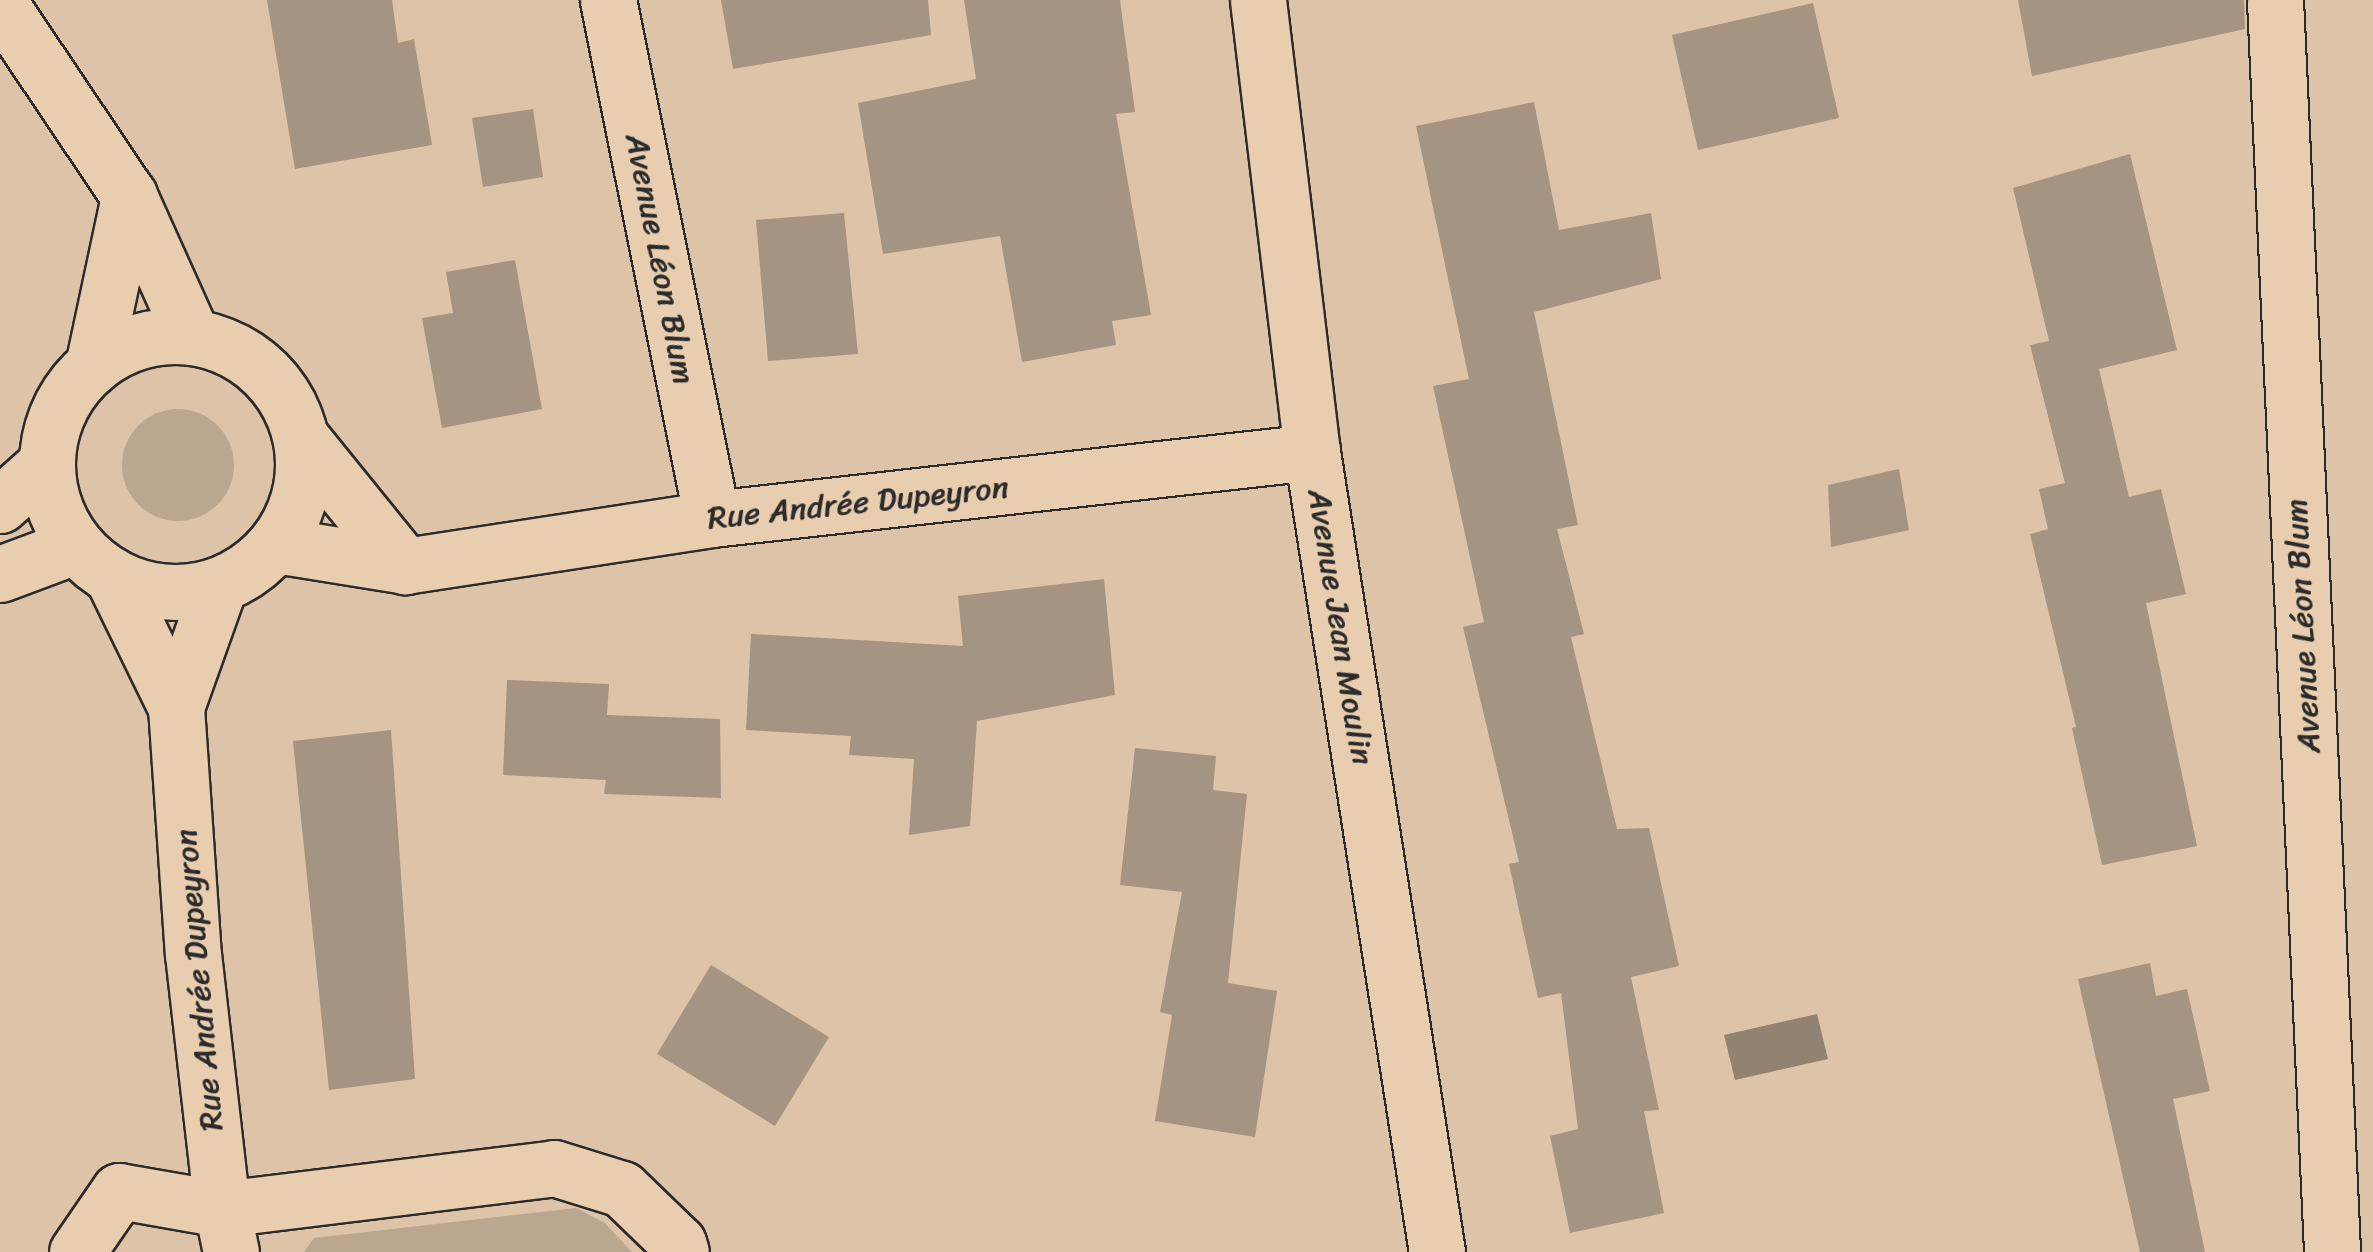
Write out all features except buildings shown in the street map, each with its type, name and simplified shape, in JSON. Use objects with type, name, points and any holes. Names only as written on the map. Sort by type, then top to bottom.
[{"type":"street","name":"Avenue Léon Blum","points":[[608,0],[712,519]]},
{"type":"street","name":"Avenue Léon Blum","points":[[2274,0],[2332,1252]]},
{"type":"street","name":"Avenue Jean Moulin","points":[[1265,1],[1312,452],[1437,1252]]},
{"type":"street","points":[[0,4],[128,196],[192,336]]},
{"type":"street","points":[[93,366],[128,196]]},
{"type":"street","points":[[192,336],[231,347],[264,370],[289,402],[302,440],[304,476],[296,512],[276,545],[251,570],[220,586],[184,594],[148,591],[94,562],[54,508],[46,464],[52,427],[67,393],[93,366],[122,346],[156,337],[192,336]]},
{"type":"street","points":[[302,440],[405,566]]},
{"type":"street","name":"Rue Andrée Dupeyron","points":[[276,545],[405,566],[712,519],[1312,452]]},
{"type":"street","points":[[0,505],[46,464]]},
{"type":"street","name":"Rue Andrée Dupeyron","points":[[94,562],[176,707]]},
{"type":"street","points":[[0,574],[94,562]]},
{"type":"street","name":"Rue Andrée Dupeyron","points":[[220,586],[176,707],[193,954],[226,1230]]},
{"type":"street","points":[[77,1252],[119,1191],[226,1230],[554,1168],[622,1189],[678,1243],[680,1252]]},
{"type":"shaded area","points":[[178,409],[199,414],[217,426],[229,444],[234,465],[229,486],[217,504],[199,516],[178,521],[157,516],[139,504],[127,486],[122,465],[127,444],[139,426],[157,414]]},
{"type":"shaded area","points":[[1817,1014],[1828,1059],[1735,1080],[1724,1035]]},
{"type":"shaded area","points":[[576,1208],[605,1223],[632,1252],[304,1252],[314,1238]]}]
